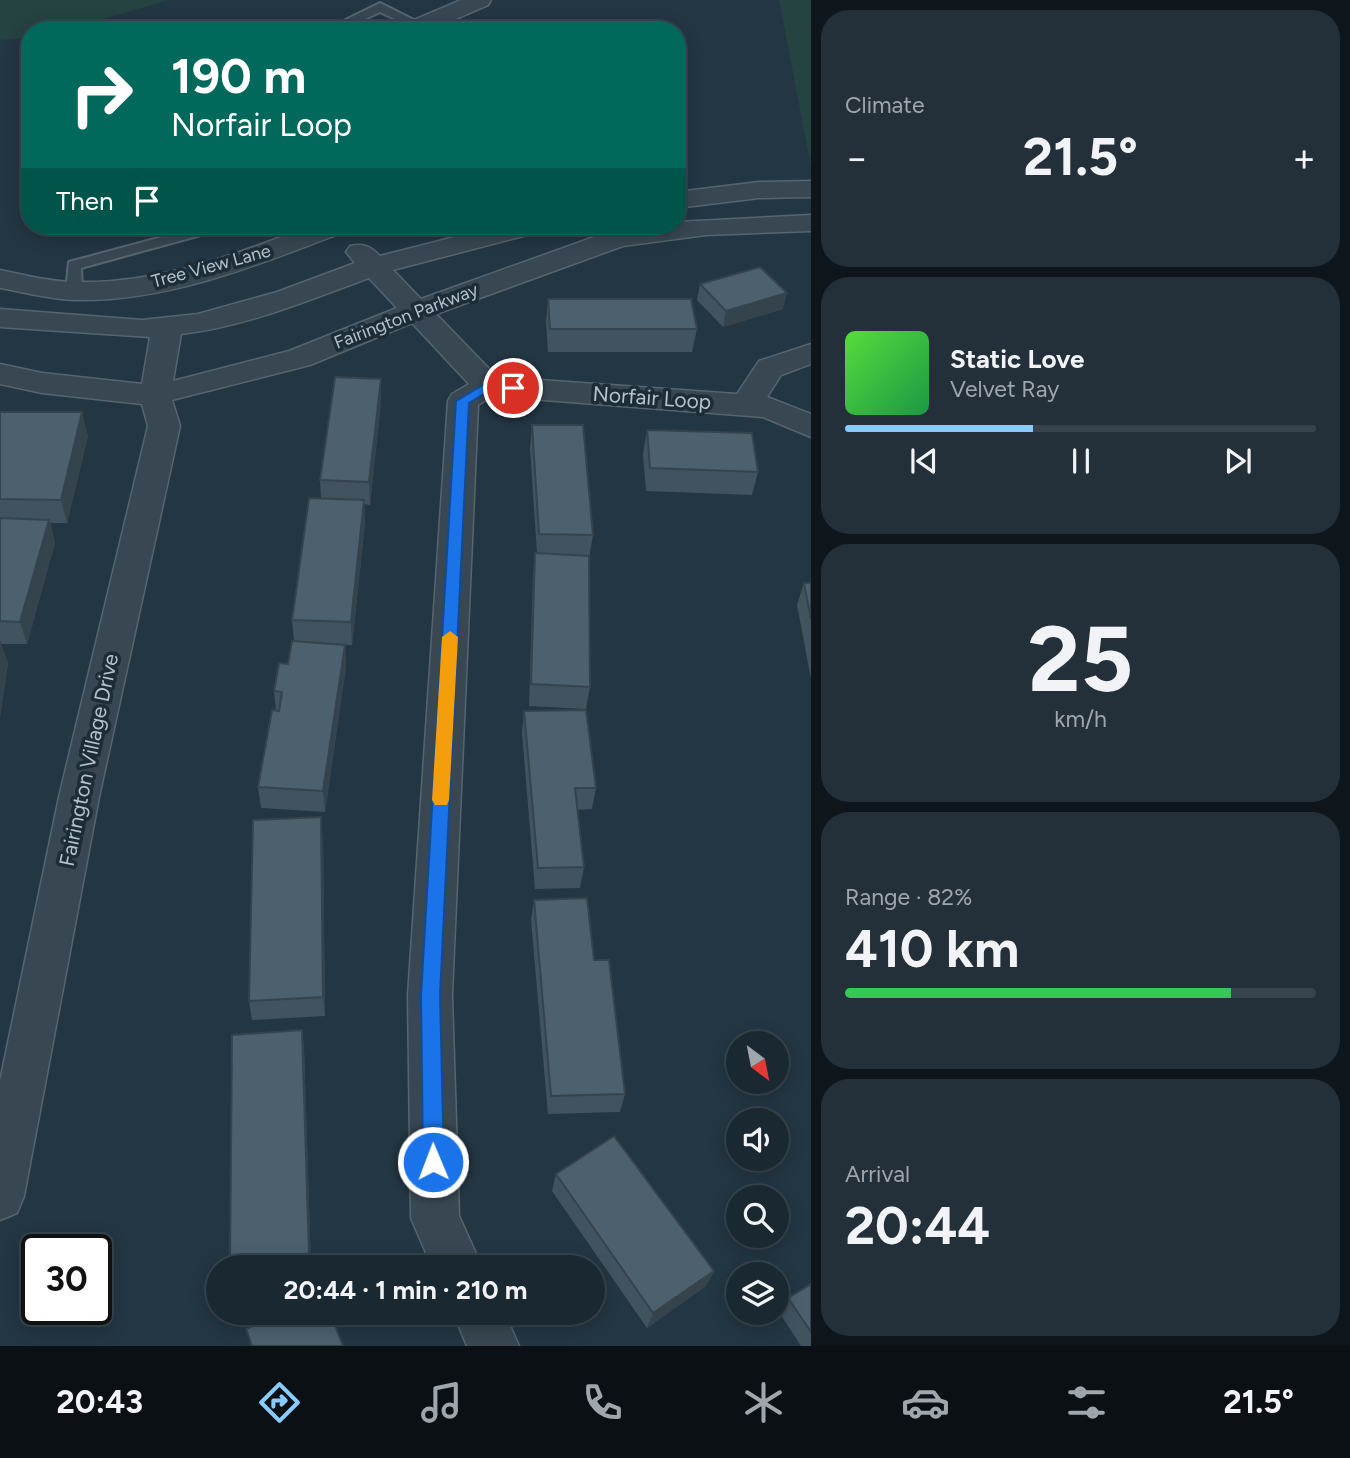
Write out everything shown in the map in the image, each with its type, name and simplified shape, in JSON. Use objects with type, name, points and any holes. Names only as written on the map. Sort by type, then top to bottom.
[{"type":"street","points":[[431,21],[470,4]]},
{"type":"street","points":[[468,21],[470,4]]},
{"type":"street","points":[[686,199],[759,190],[811,189]]},
{"type":"street","name":"Fairington Parkway","points":[[686,229],[811,223]]},
{"type":"street","name":"Tree View Lane","points":[[0,279],[74,291],[163,283],[312,235]]},
{"type":"street","points":[[344,235],[419,310],[488,386],[463,401],[430,995],[435,1218],[452,1255]]},
{"type":"street","points":[[0,318],[142,329],[212,320],[286,298],[374,266],[492,235]]},
{"type":"street","name":"Fairington Parkway","points":[[0,374],[42,383],[155,395],[299,358],[419,310],[618,238],[642,235]]},
{"type":"street","name":"Fairington Village Drive","points":[[0,1196],[79,797],[164,426],[155,395],[167,327]]},
{"type":"street","points":[[746,405],[770,368],[811,353]]},
{"type":"street","name":"Norfair Loop","points":[[488,386],[769,407],[811,427]]},
{"type":"street","points":[[484,1325],[493,1346]]},
{"type":"lane","points":[[350,21],[380,7],[403,21]]},
{"type":"lane","points":[[74,291],[74,265],[185,235]]},
{"type":"green space","points":[[0,0],[169,0],[96,21],[21,21],[21,39],[0,40]]},
{"type":"green space","points":[[779,0],[811,0],[811,167]]},
{"type":"building","points":[[760,267],[787,293],[726,311],[700,284]]},
{"type":"building","points":[[548,299],[691,299],[697,329],[550,329]]},
{"type":"building","points":[[335,377],[381,379],[369,482],[320,480]]},
{"type":"building","points":[[0,412],[82,412],[61,500],[0,499]]},
{"type":"building","points":[[532,425],[583,425],[593,535],[539,534]]},
{"type":"building","points":[[647,430],[752,433],[758,472],[650,468]]},
{"type":"building","points":[[309,498],[364,500],[351,622],[292,620]]},
{"type":"building","points":[[0,518],[49,520],[20,622],[0,621]]},
{"type":"building","points":[[535,553],[589,556],[590,687],[531,684]]},
{"type":"building","points":[[804,583],[811,583],[811,619]]},
{"type":"building","points":[[292,641],[345,645],[323,791],[258,787],[272,710],[279,711],[282,692],[274,691],[279,663],[288,664]]},
{"type":"building","points":[[586,710],[596,788],[575,788],[584,867],[538,868],[524,711]]},
{"type":"building","points":[[321,817],[323,997],[249,1001],[253,820]]},
{"type":"building","points":[[587,898],[594,960],[609,960],[625,1094],[551,1096],[534,900]]},
{"type":"building","points":[[302,1030],[309,1254],[230,1255],[232,1035]]},
{"type":"building","points":[[614,1136],[714,1271],[653,1313],[556,1174]]},
{"type":"building","points":[[811,1284],[811,1332],[789,1299]]},
{"type":"building","points":[[255,1325],[335,1325],[343,1346],[252,1346],[246,1329]]},
{"type":"slow traffic","points":[[441,800],[450,637]]},
{"type":"route","points":[[433,1162],[430,995],[463,401],[488,386],[513,388]]}]
